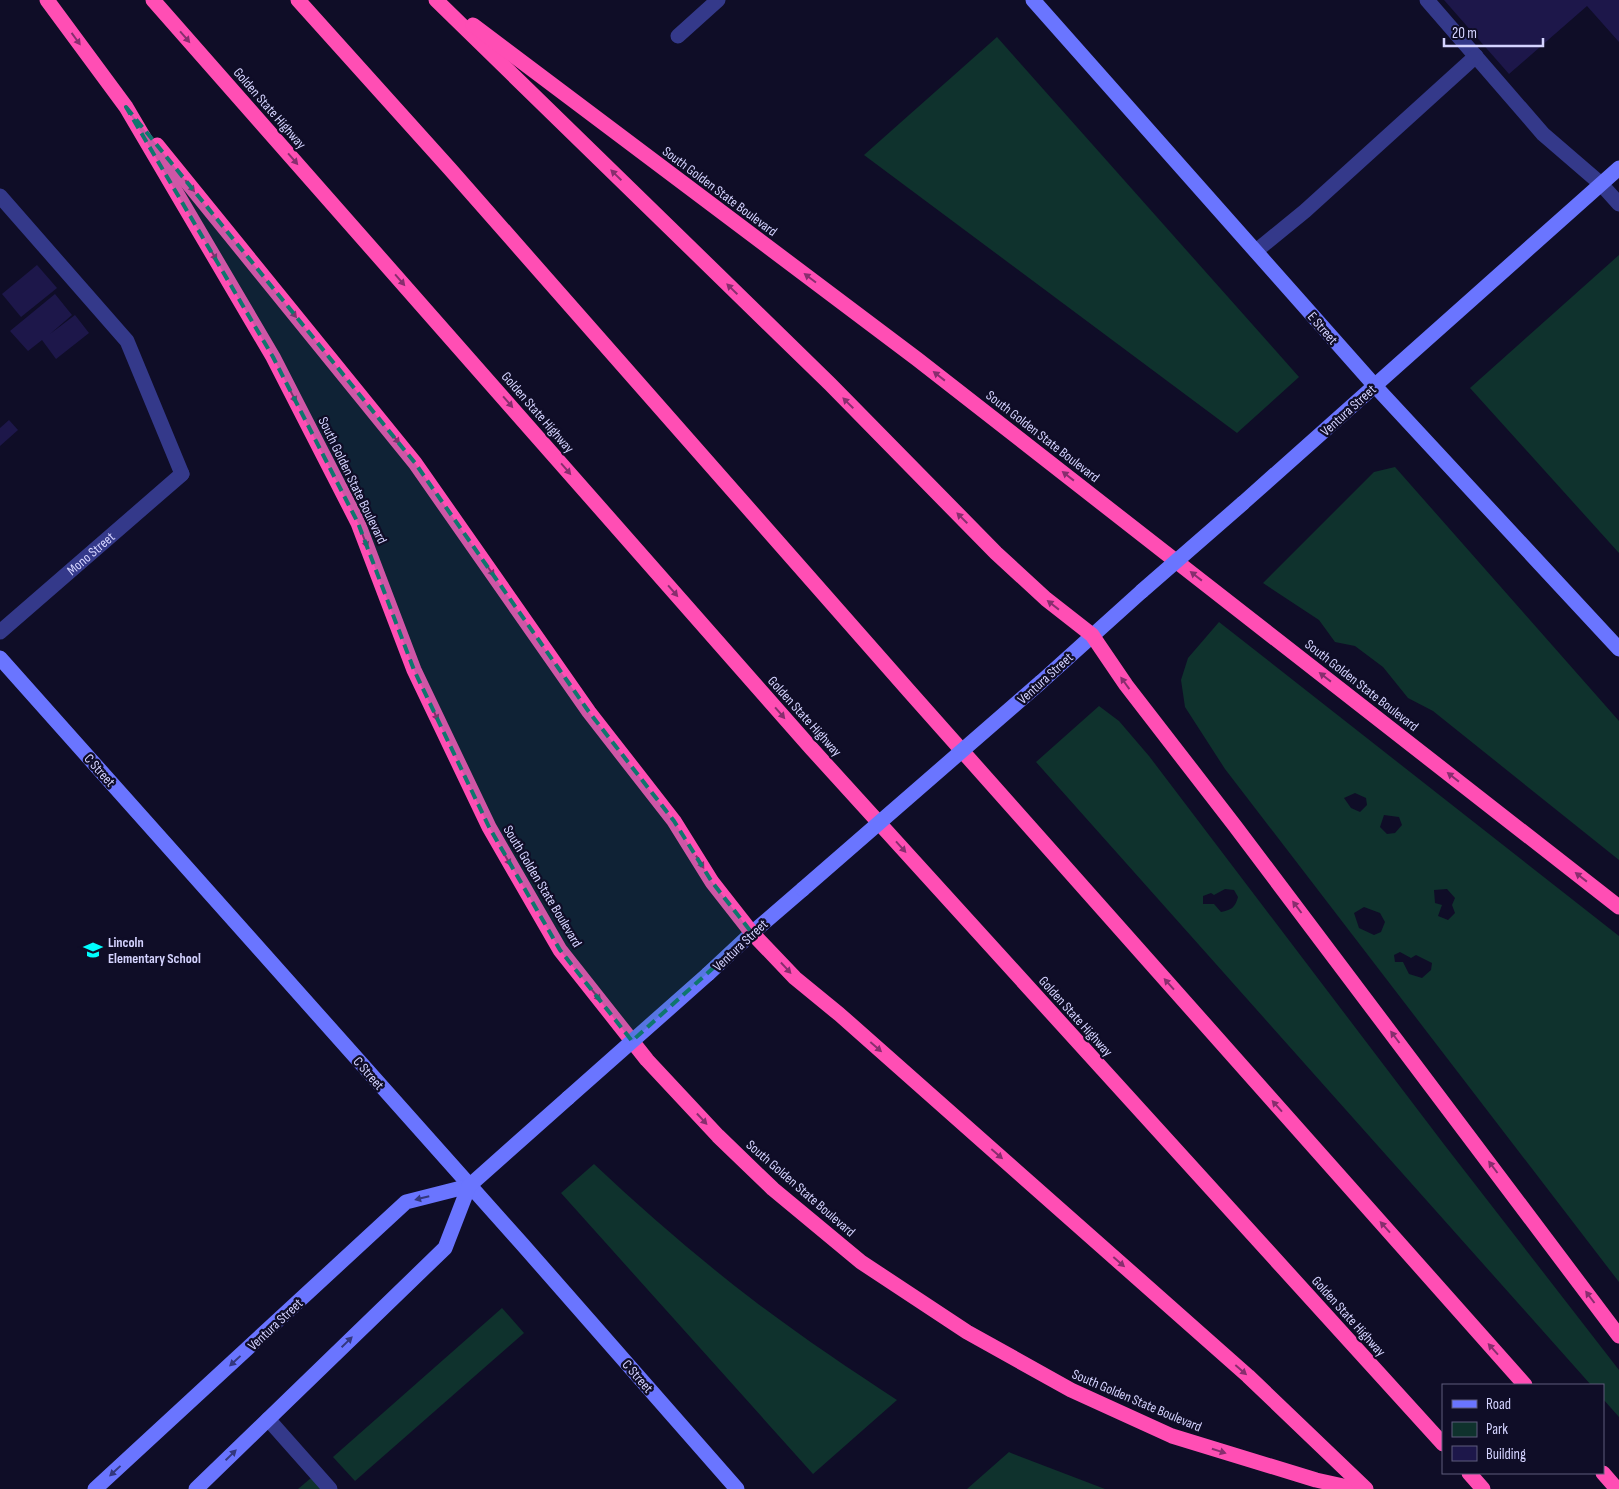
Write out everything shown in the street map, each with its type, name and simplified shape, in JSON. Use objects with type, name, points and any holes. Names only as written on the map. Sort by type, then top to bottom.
[{"type":"highway","name":"South Golden State Boulevard","points":[[47,0],[126,107],[273,357],[358,523],[414,670],[489,827],[560,950],[647,1060],[718,1136],[773,1189],[861,1262],[967,1332],[1071,1390],[1172,1436],[1316,1480],[1357,1489]]},
{"type":"highway","name":"Golden State Highway","points":[[153,0],[811,748],[1442,1443]]},
{"type":"highway","points":[[298,0],[450,169],[903,684],[1524,1384]]},
{"type":"highway","points":[[436,0],[830,384],[996,553],[1046,599],[1092,635],[1126,685],[1235,826],[1619,1336]]},
{"type":"highway","name":"South Golden State Boulevard","points":[[440,0],[917,358],[1619,907]]},
{"type":"highway","points":[[126,107],[415,463],[589,712],[674,821],[712,882],[752,933],[795,978],[839,1014],[1240,1369],[1366,1489]]},
{"type":"highway","points":[[1470,1474],[1483,1489]]},
{"type":"highway","points":[[1604,1474],[1617,1489]]},
{"type":"main road","name":"E Street","points":[[1033,0],[1375,386],[1619,649]]},
{"type":"main road","name":"Ventura Street","points":[[196,1489],[444,1248],[469,1186],[752,933],[1041,682],[1619,168]]},
{"type":"main road","name":"C Street","points":[[0,658],[737,1489]]},
{"type":"main road","name":"Ventura Street","points":[[95,1489],[406,1202],[469,1186]]},
{"type":"street","points":[[678,36],[718,0]]},
{"type":"street","points":[[1428,0],[1544,134],[1601,184],[1619,204]]},
{"type":"street","points":[[1256,251],[1305,211],[1476,56]]},
{"type":"street","name":"Mono Street","points":[[0,196],[128,341],[182,474],[0,632]]},
{"type":"street","points":[[268,1419],[330,1489]]},
{"type":"highlighted area","points":[[126,107],[415,463],[589,712],[674,821],[712,882],[752,933],[632,1041],[560,950],[489,827],[414,670],[358,523],[273,357]]},
{"type":"green space","points":[[997,37],[1299,377],[1237,433],[864,155]]},
{"type":"green space","points":[[1619,255],[1619,553],[1470,388]]},
{"type":"green space","points":[[1395,467],[1619,721],[1619,860],[1433,711],[1408,698],[1383,667],[1355,646],[1335,642],[1319,620],[1263,583],[1374,472]]},
{"type":"green space","points":[[1219,622],[1619,936],[1619,1282],[1225,769],[1185,707],[1181,680],[1188,658]],"holes":[[[1355,793],[1366,798],[1367,805],[1360,812],[1351,808],[1344,798]],[[1384,815],[1399,817],[1402,825],[1395,833],[1387,834],[1380,827]],[[1447,889],[1455,898],[1452,905],[1455,913],[1448,920],[1438,916],[1442,905],[1435,903],[1434,890]],[[1364,907],[1380,913],[1385,922],[1381,932],[1374,935],[1359,928],[1354,913]],[[1400,952],[1411,958],[1416,955],[1432,963],[1431,970],[1422,978],[1409,974],[1403,962],[1395,962],[1394,955]]]},
{"type":"green space","points":[[1099,706],[1119,721],[1149,756],[1443,1143],[1619,1370],[1619,1417],[1604,1400],[1604,1384],[1590,1384],[1036,762]],"holes":[[[1225,889],[1234,890],[1238,897],[1234,906],[1221,912],[1214,904],[1203,904],[1203,896],[1211,893],[1214,895]]]},
{"type":"green space","points":[[594,1164],[672,1234],[732,1284],[806,1339],[897,1400],[813,1474],[561,1193]]},
{"type":"green space","points":[[502,1308],[524,1333],[355,1481],[333,1457]]},
{"type":"green space","points":[[1009,1452],[1011,1453],[1105,1489],[967,1489]]},
{"type":"green space","points":[[311,1478],[321,1489],[298,1489]]},
{"type":"building","points":[[1444,0],[1619,0],[1619,42],[1587,6],[1509,74]]},
{"type":"building","points":[[37,265],[57,288],[21,317],[2,294]]},
{"type":"building","points":[[55,294],[72,315],[50,334],[75,315],[89,333],[56,359],[42,340],[28,351],[10,331]]},
{"type":"building","points":[[9,420],[18,430],[0,446],[0,428]]},
{"type":"place","name":"Lincoln Elementary School","points":[[93,950]]}]
